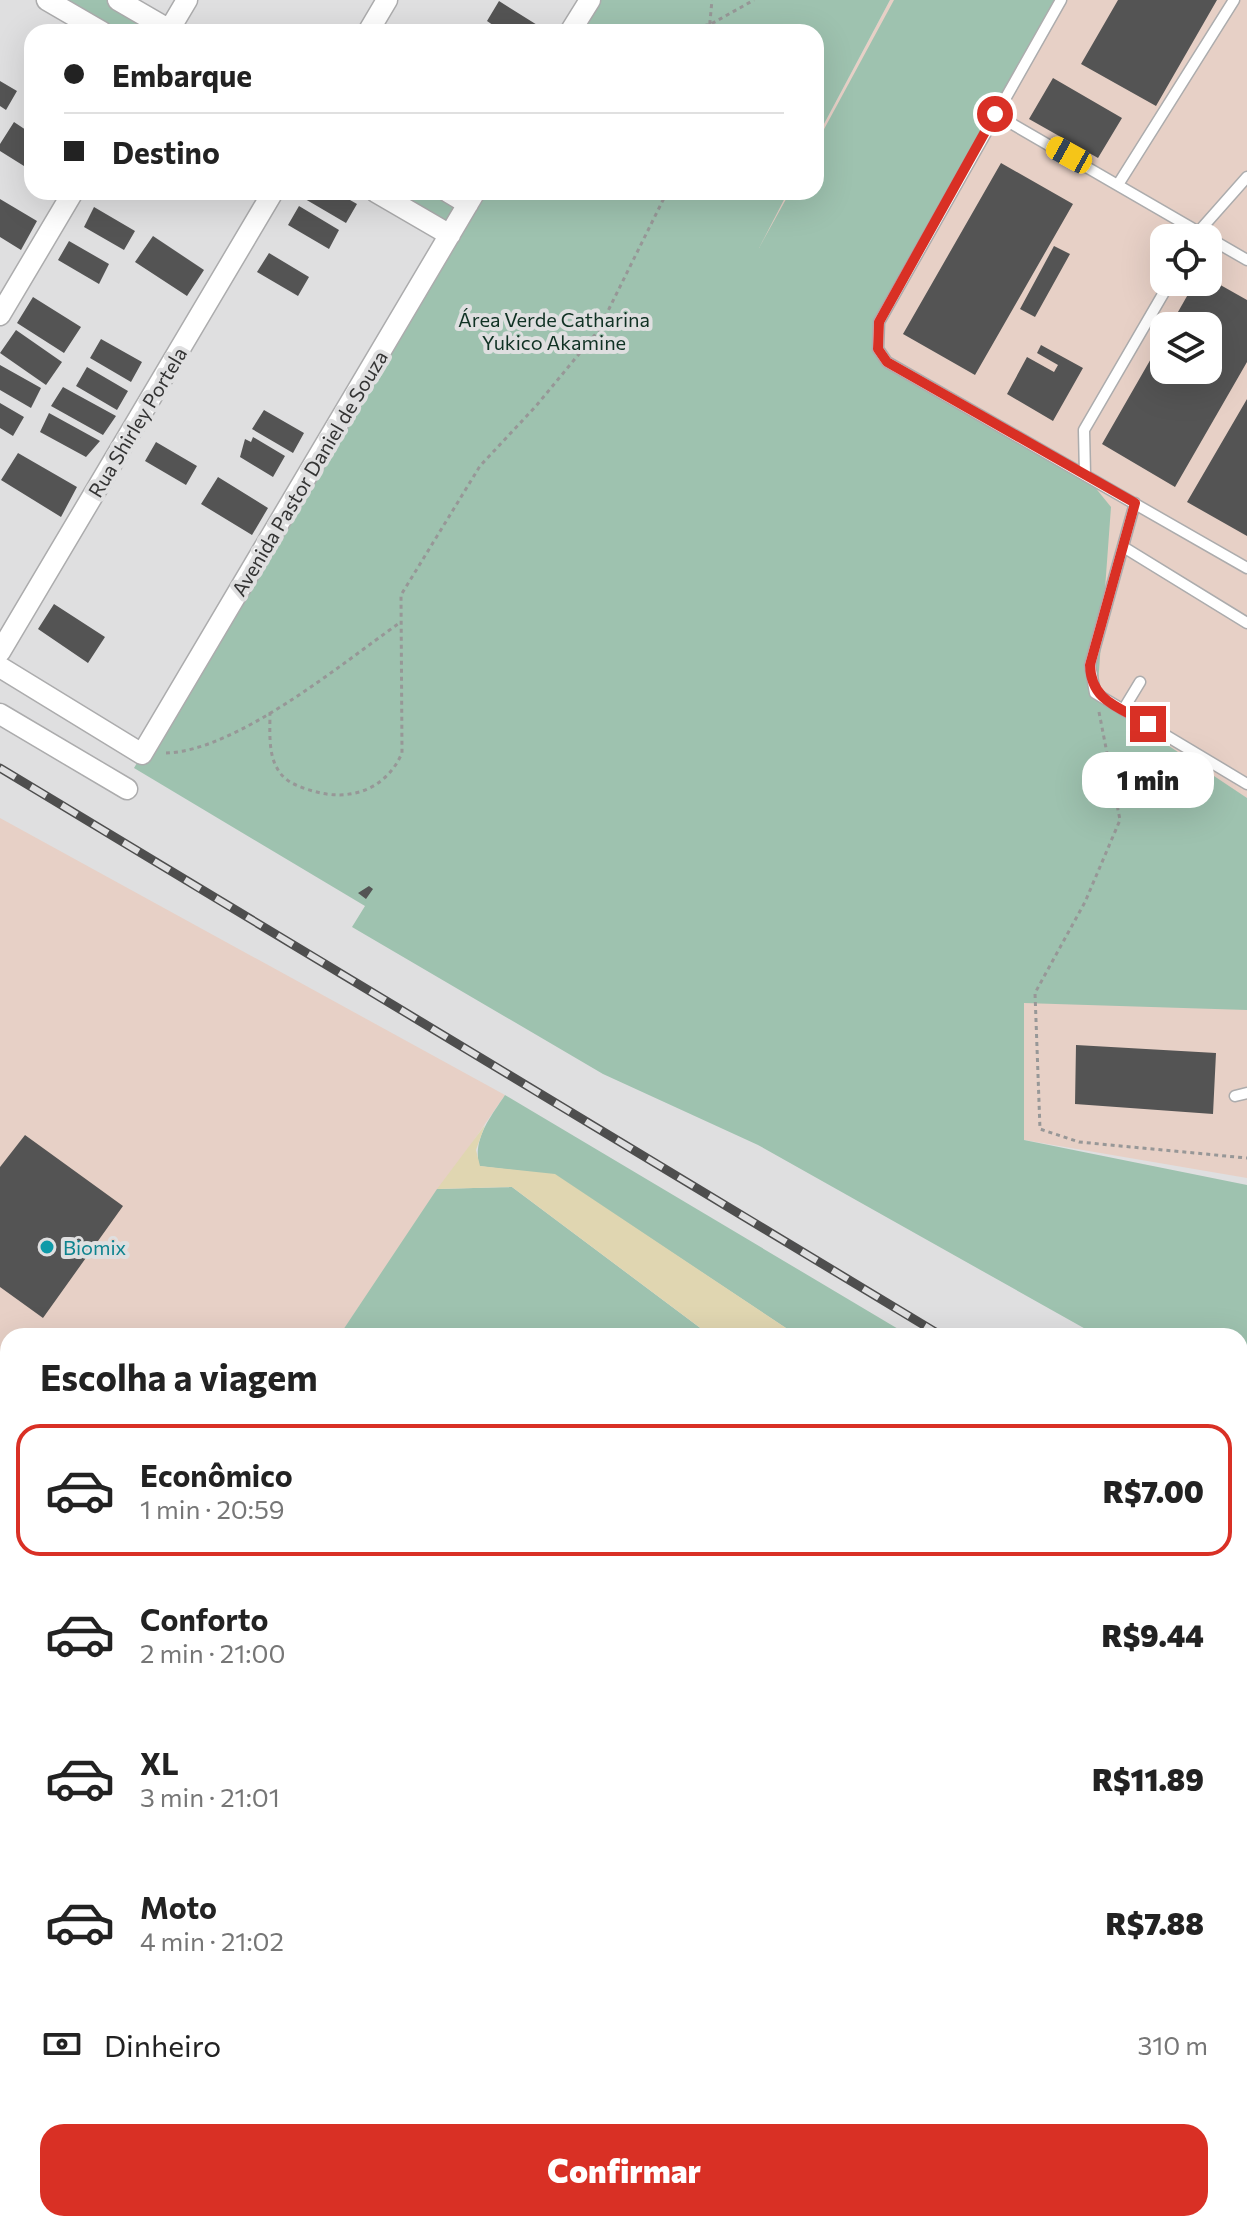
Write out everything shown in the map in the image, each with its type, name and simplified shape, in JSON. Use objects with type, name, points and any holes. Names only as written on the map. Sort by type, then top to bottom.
[{"type":"street","points":[[47,0],[88,24]]},
{"type":"street","points":[[118,0],[158,24]]},
{"type":"street","points":[[174,24],[187,0]]},
{"type":"street","points":[[373,24],[387,0]]},
{"type":"street","points":[[575,24],[590,0]]},
{"type":"street","points":[[0,315],[68,200]]},
{"type":"street","name":"Rua Shirley Portela","points":[[0,652],[268,200]]},
{"type":"street","points":[[390,200],[450,235]]},
{"type":"street","name":"Avenida Pastor Daniel de Souza","points":[[142,754],[471,200]]},
{"type":"street","points":[[0,667],[142,754]]},
{"type":"street","points":[[0,714],[127,789]]},
{"type":"lane","points":[[1061,0],[879,322],[878,349],[887,362],[1247,568]]},
{"type":"lane","points":[[1119,183],[1234,0]]},
{"type":"lane","points":[[995,114],[1119,183],[1180,224]]},
{"type":"lane","points":[[1204,224],[1247,177]]},
{"type":"lane","points":[[1222,248],[1247,260]]},
{"type":"lane","points":[[1085,475],[1084,430],[1162,296]]},
{"type":"lane","points":[[1135,503],[1125,548],[1090,665],[1095,693],[1247,784]]},
{"type":"lane","points":[[1125,548],[1247,623]]},
{"type":"lane","points":[[1123,710],[1140,682]]},
{"type":"lane","points":[[1235,1096],[1247,1093]]},
{"type":"path","points":[[711,24],[712,0]]},
{"type":"path","points":[[711,24],[754,0]]},
{"type":"path","points":[[270,712],[275,765],[283,778],[302,788],[336,798],[355,794],[387,775],[402,753],[401,595],[480,466],[536,406],[598,331],[663,200]]},
{"type":"path","points":[[142,754],[194,750],[270,712],[399,624]]},
{"type":"path","points":[[1095,693],[1120,820],[1085,902],[1035,993],[1040,1129],[1079,1142],[1247,1158]]},
{"type":"shaded area","points":[[890,0],[1247,0],[1247,1178],[1024,1140],[704,350],[784,200],[824,200],[824,124]]},
{"type":"shaded area","points":[[0,818],[505,1095],[345,1328],[0,1328]]},
{"type":"green space","points":[[47,0],[118,0],[159,24],[88,24]]},
{"type":"green space","points":[[590,0],[890,0],[824,124],[824,24],[576,24]]},
{"type":"green space","name":"Área Verde Catharina Yukico Akamine","points":[[894,0],[1061,0],[876,334],[887,362],[1085,475],[1111,507],[1097,698],[1247,798],[1247,1010],[1024,1003],[1024,1140],[1247,1185],[1247,1328],[1084,1328],[758,1145],[603,1074],[352,927],[365,906],[134,768],[449,235],[390,200],[784,200],[759,248],[786,200],[824,200],[824,129]]},
{"type":"green space","points":[[505,1095],[897,1328],[786,1328],[555,1175],[479,1166],[478,1146],[489,1120]]},
{"type":"green space","points":[[512,1187],[700,1328],[344,1328],[437,1189]]},
{"type":"sand","points":[[485,1125],[476,1150],[480,1166],[555,1174],[786,1328],[700,1328],[512,1187],[437,1189]]},
{"type":"building","points":[[1118,0],[1217,0],[1156,106],[1081,64]]},
{"type":"building","points":[[499,1],[536,24],[491,24],[487,21]]},
{"type":"building","points":[[1053,78],[1122,118],[1098,158],[1029,119]]},
{"type":"building","points":[[0,81],[17,91],[6,110],[0,106]]},
{"type":"building","points":[[14,122],[24,129],[24,166],[0,151],[0,144]]},
{"type":"building","points":[[1001,163],[1073,204],[975,375],[903,334]]},
{"type":"building","points":[[0,199],[37,221],[21,250],[0,237]]},
{"type":"building","points":[[307,200],[350,200],[357,204],[346,223]]},
{"type":"building","points":[[299,206],[339,230],[329,249],[288,225]]},
{"type":"building","points":[[94,207],[135,231],[124,250],[84,227]]},
{"type":"building","points":[[153,236],[204,270],[187,296],[135,262]]},
{"type":"building","points":[[69,241],[109,264],[99,284],[58,260]]},
{"type":"building","points":[[1054,246],[1070,254],[1035,317],[1020,309]]},
{"type":"building","points":[[269,253],[309,277],[298,296],[257,272]]},
{"type":"building","points":[[1222,286],[1247,300],[1247,362],[1175,487],[1102,444],[1150,360],[1150,384],[1222,384],[1222,312],[1178,312],[1187,296],[1222,296]]},
{"type":"building","points":[[33,297],[81,327],[64,353],[17,323]]},
{"type":"building","points":[[16,330],[62,362],[46,385],[0,353]]},
{"type":"building","points":[[101,339],[142,362],[131,382],[90,358]]},
{"type":"building","points":[[1041,345],[1083,368],[1053,421],[1007,394],[1027,357],[1054,372],[1058,365],[1037,353]]},
{"type":"building","points":[[0,365],[41,388],[31,408],[0,390]]},
{"type":"building","points":[[87,367],[128,391],[117,410],[76,386]]},
{"type":"building","points":[[63,387],[116,416],[103,435],[51,406]]},
{"type":"building","points":[[1247,399],[1247,536],[1187,502]]},
{"type":"building","points":[[0,403],[24,417],[13,436],[0,428]]},
{"type":"building","points":[[264,410],[304,433],[293,453],[252,429]]},
{"type":"building","points":[[49,413],[100,441],[86,457],[40,432]]},
{"type":"building","points":[[253,437],[285,456],[273,477],[240,457],[245,439],[251,442]]},
{"type":"building","points":[[156,442],[197,466],[186,485],[145,461]]},
{"type":"building","points":[[18,453],[77,487],[61,517],[1,480]]},
{"type":"building","points":[[218,477],[268,508],[252,535],[201,504]]},
{"type":"building","points":[[54,604],[105,637],[88,663],[38,629]]},
{"type":"building","points":[[369,886],[373,889],[366,899],[358,893]]},
{"type":"building","points":[[1076,1045],[1216,1053],[1213,1114],[1075,1104]]},
{"type":"building","name":"Biomix","points":[[25,1135],[123,1206],[43,1318],[0,1287],[0,1167]]},
{"type":"railway","points":[[0,768],[929,1328]]},
{"type":"place","name":"Biomix","points":[[47,1247]]},
{"type":"route","points":[[995,114],[879,322],[876,334],[878,349],[887,362],[1135,503],[1125,548],[1090,665],[1090,681],[1095,693],[1148,724]]}]
